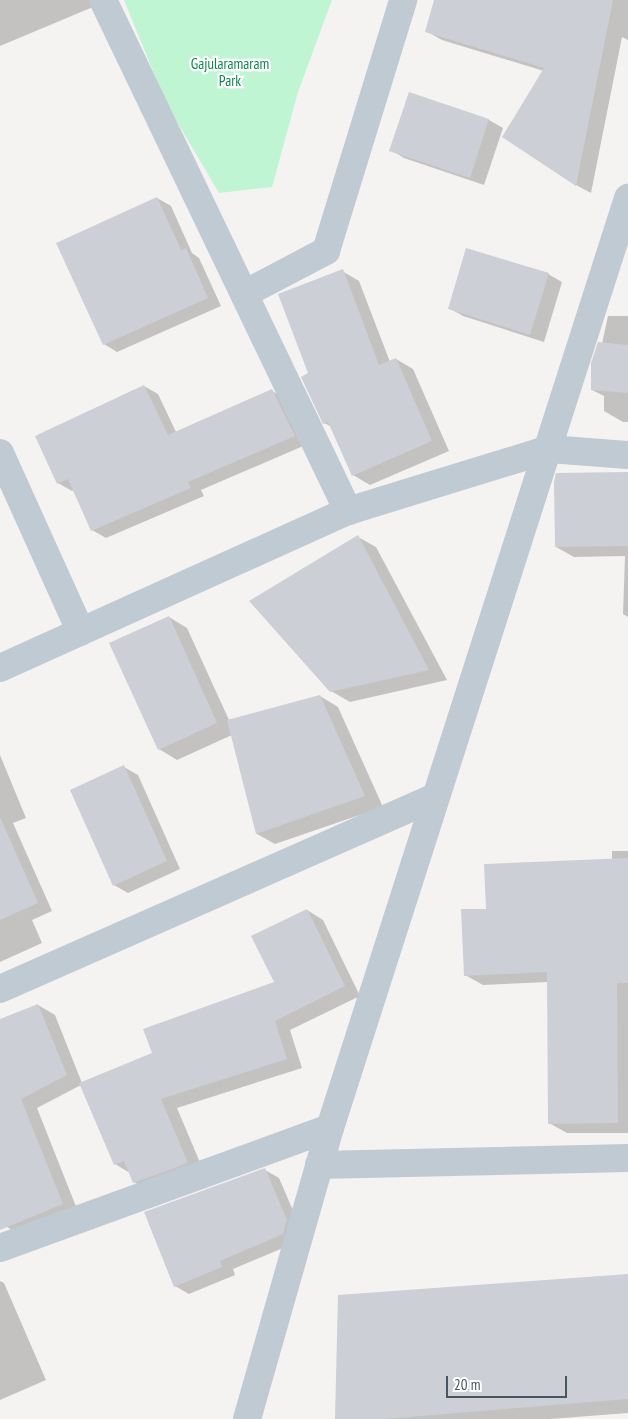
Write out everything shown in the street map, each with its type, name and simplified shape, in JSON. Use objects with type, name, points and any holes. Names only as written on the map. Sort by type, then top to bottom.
[{"type":"street","points":[[103,0],[348,511]]},
{"type":"street","points":[[244,294],[326,251],[402,0]]},
{"type":"street","points":[[247,1419],[330,1128],[628,200]]},
{"type":"street","points":[[0,668],[348,511],[548,449],[628,455]]},
{"type":"street","points":[[0,453],[82,632]]},
{"type":"street","points":[[0,989],[436,797]]},
{"type":"street","points":[[0,1248],[330,1128]]},
{"type":"street","points":[[319,1165],[628,1158]]},
{"type":"green space","name":"Gajularamaram Park","points":[[124,0],[332,0],[298,92],[272,187],[219,193],[166,103]]},
{"type":"building","points":[[434,0],[613,0],[576,186],[502,137],[544,68],[425,32]]},
{"type":"building","points":[[409,92],[489,119],[470,178],[389,151]]},
{"type":"building","points":[[157,197],[181,250],[186,248],[208,298],[103,345],[56,243]]},
{"type":"building","points":[[466,248],[549,273],[530,335],[448,309]]},
{"type":"building","points":[[343,269],[379,365],[396,358],[432,441],[352,476],[328,422],[323,424],[301,377],[308,373],[278,294]]},
{"type":"building","points":[[598,342],[628,345],[628,393],[591,390],[591,363]]},
{"type":"building","points":[[144,385],[168,435],[272,389],[295,436],[188,482],[191,488],[91,531],[68,479],[57,484],[35,436]]},
{"type":"building","points":[[628,472],[628,546],[555,547],[554,482],[556,473]]},
{"type":"building","points":[[358,535],[429,670],[330,692],[249,601]]},
{"type":"building","points":[[169,616],[217,723],[158,750],[109,643]]},
{"type":"building","points":[[320,695],[365,796],[256,834],[227,720]]},
{"type":"building","points":[[124,765],[167,861],[113,886],[70,790]]},
{"type":"building","points":[[0,817],[38,903],[0,920]]},
{"type":"building","points":[[628,858],[628,983],[617,983],[618,1123],[548,1124],[547,972],[464,976],[461,909],[486,909],[484,864]]},
{"type":"building","points":[[307,909],[345,986],[275,1021],[287,1059],[161,1099],[188,1163],[133,1183],[124,1161],[114,1165],[79,1083],[152,1053],[143,1029],[274,982],[251,936]]},
{"type":"building","points":[[38,1004],[67,1075],[21,1099],[63,1204],[0,1230],[0,1019]]},
{"type":"building","points":[[265,1168],[287,1220],[283,1234],[220,1261],[222,1267],[174,1287],[144,1212]]},
{"type":"building","points":[[628,1274],[628,1399],[384,1419],[335,1419],[338,1295]]}]
